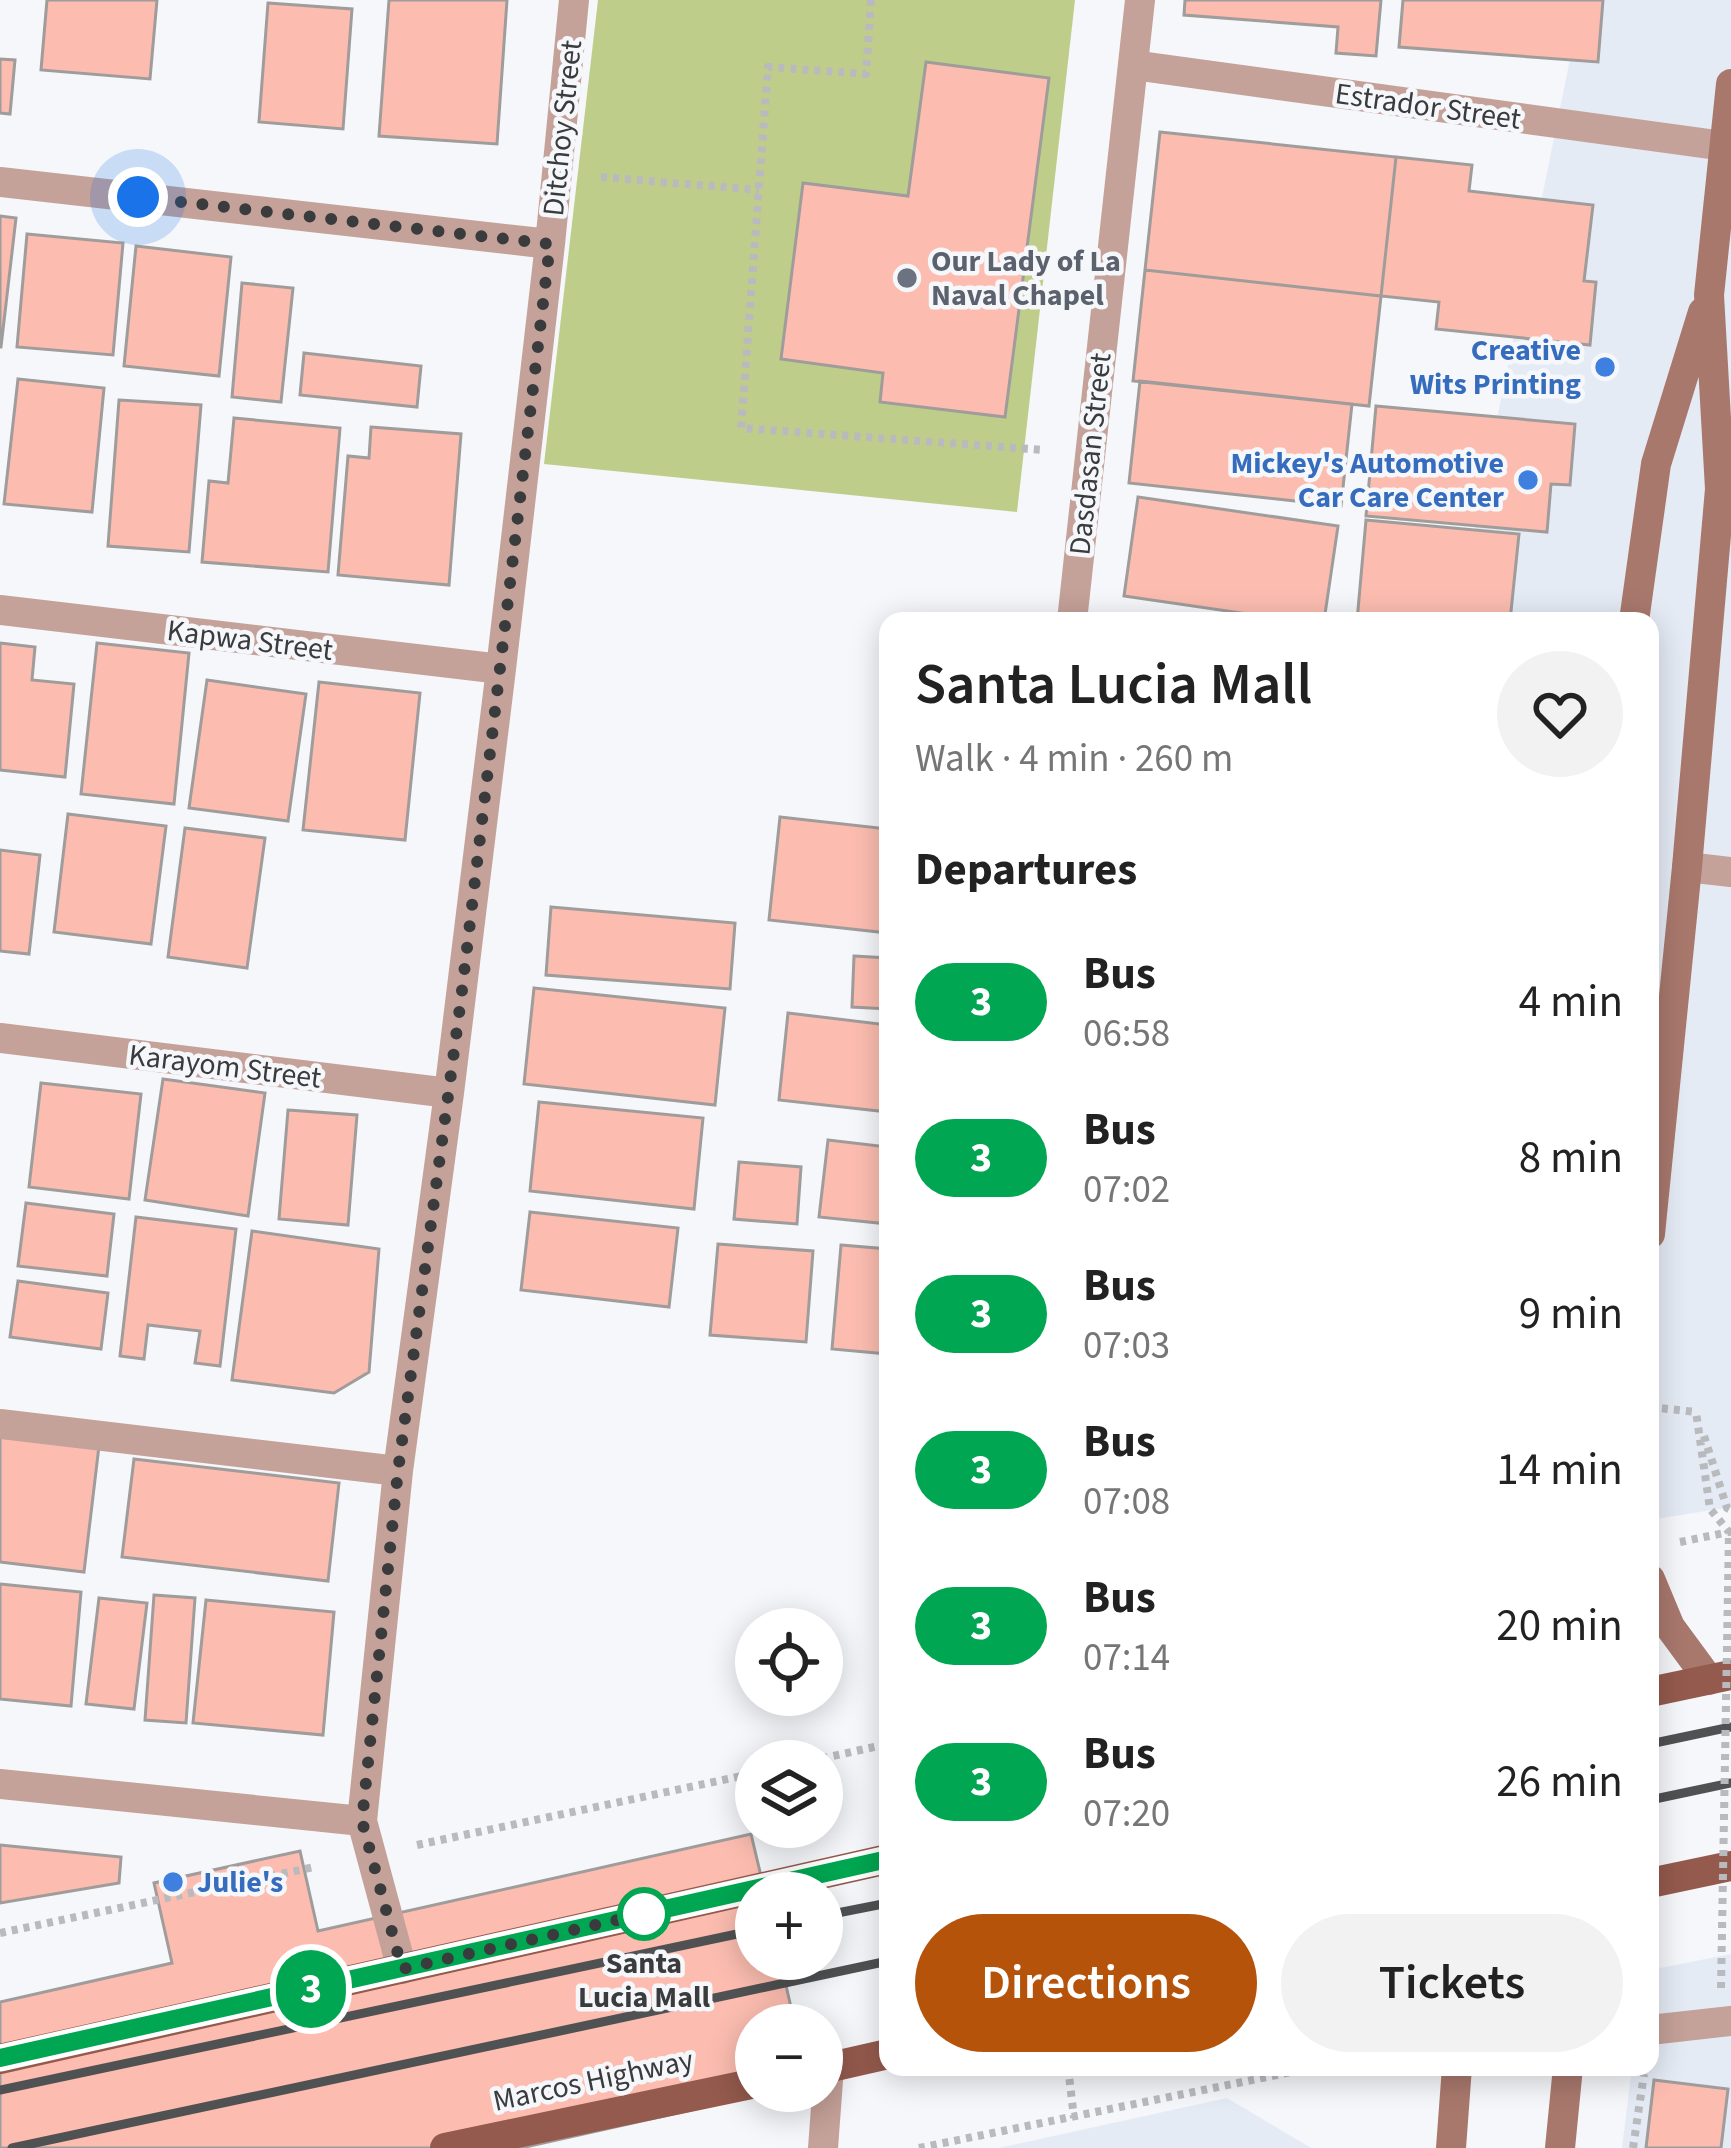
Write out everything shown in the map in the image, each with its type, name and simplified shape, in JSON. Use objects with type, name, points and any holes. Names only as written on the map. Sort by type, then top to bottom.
[{"type":"main road","points":[[1659,1145],[1720,489],[1709,295],[1731,84]]},
{"type":"main road","points":[[1635,612],[1656,464],[1709,295]]},
{"type":"main road","points":[[1659,1601],[1670,1627],[1720,1677]]},
{"type":"main road","points":[[1659,1690],[1720,1677]]},
{"type":"main road","points":[[0,2059],[879,1861]]},
{"type":"main road","points":[[1659,1881],[1731,1866]]},
{"type":"main road","points":[[843,2064],[879,2056]]},
{"type":"main road","points":[[1560,2148],[1564,2076]]},
{"type":"main road","points":[[1451,2148],[1456,2083]]},
{"type":"main road","name":"Marcos Highway","points":[[445,2148],[735,2087]]},
{"type":"street","name":"Ditchoy Street","points":[[402,1969],[362,1821],[398,1471],[501,669],[574,0]]},
{"type":"street","name":"Dasdasan Street","points":[[1073,612],[1140,0]]},
{"type":"street","name":"Estrador Street","points":[[1132,65],[1724,146]]},
{"type":"street","points":[[0,182],[550,244]]},
{"type":"street","name":"Kapwa Street","points":[[0,610],[501,669]]},
{"type":"street","points":[[1687,867],[1731,872]]},
{"type":"street","name":"Karayom Street","points":[[0,1038],[449,1093]]},
{"type":"street","points":[[0,1424],[398,1471]]},
{"type":"street","points":[[0,1784],[362,1821]]},
{"type":"street","points":[[1659,2022],[1731,2021]]},
{"type":"street","points":[[823,2148],[824,2112]]},
{"type":"path","points":[[871,0],[866,74],[768,67],[741,428],[1090,454]]},
{"type":"path","points":[[557,173],[759,190]]},
{"type":"path","points":[[1659,1408],[1696,1412]]},
{"type":"path","points":[[1696,1412],[1710,1509],[1729,1532],[1721,1988]]},
{"type":"path","points":[[1696,1412],[1731,1510]]},
{"type":"path","points":[[1670,1544],[1729,1532]]},
{"type":"path","points":[[843,1754],[879,1746]]},
{"type":"path","points":[[175,1888],[176,1893],[216,1888]]},
{"type":"path","points":[[1069,2076],[1074,2118]]},
{"type":"path","points":[[919,2148],[1271,2076]]},
{"type":"path","points":[[1633,2148],[1645,2076]]},
{"type":"shaded area","points":[[1582,0],[1731,0],[1731,1507],[1659,1519],[1659,612],[1458,612]]},
{"type":"shaded area","points":[[1731,1954],[1731,2148],[1622,2148],[1631,2076],[1659,2076],[1659,1968]]},
{"type":"shaded area","points":[[1227,2098],[1311,2148],[999,2148]]},
{"type":"green space","points":[[598,0],[1075,0],[1017,512],[544,464]]},
{"type":"building","points":[[47,0],[157,0],[150,79],[41,70]]},
{"type":"building","points":[[389,0],[507,0],[497,144],[379,136]]},
{"type":"building","points":[[1185,0],[1381,0],[1376,56],[1336,53],[1338,27],[1184,15]]},
{"type":"building","points":[[1403,0],[1603,0],[1598,62],[1399,47]]},
{"type":"building","points":[[268,3],[352,9],[343,129],[259,122]]},
{"type":"building","points":[[0,59],[15,60],[10,114],[0,113]]},
{"type":"building","name":"Our Lady of La Naval Chapel","points":[[926,62],[1049,78],[1005,417],[880,402],[883,373],[781,359],[803,183],[908,196]]},
{"type":"building","points":[[1160,132],[1396,157],[1381,296],[1145,270]]},
{"type":"building","points":[[1396,157],[1472,165],[1469,191],[1593,205],[1584,281],[1596,282],[1590,345],[1436,329],[1439,302],[1381,296]]},
{"type":"building","points":[[0,216],[16,218],[1,347],[0,347]]},
{"type":"building","points":[[27,234],[123,243],[113,355],[17,347]]},
{"type":"building","points":[[136,246],[231,257],[219,376],[124,366]]},
{"type":"building","points":[[1145,270],[1381,296],[1369,406],[1133,381]]},
{"type":"building","points":[[242,283],[293,288],[281,402],[232,397]]},
{"type":"building","points":[[304,353],[421,366],[417,407],[300,395]]},
{"type":"building","points":[[18,379],[104,388],[92,512],[4,504]]},
{"type":"building","points":[[1140,381],[1352,404],[1341,506],[1129,483]]},
{"type":"building","points":[[119,400],[201,405],[189,552],[108,546]]},
{"type":"building","points":[[1376,406],[1575,424],[1570,485],[1551,484],[1547,532],[1366,516]]},
{"type":"building","points":[[234,418],[340,428],[328,572],[202,562],[209,481],[228,483]]},
{"type":"building","points":[[371,427],[461,434],[449,585],[338,575],[348,456],[369,458]]},
{"type":"building","points":[[1138,497],[1338,526],[1325,612],[1234,612],[1124,596]]},
{"type":"building","points":[[1366,520],[1519,534],[1511,612],[1358,612]]},
{"type":"building","points":[[0,643],[35,647],[32,680],[74,684],[65,777],[0,770]]},
{"type":"building","points":[[97,643],[189,653],[174,804],[81,794]]},
{"type":"building","points":[[207,680],[306,694],[288,821],[189,808]]},
{"type":"building","points":[[319,682],[420,693],[405,840],[303,830]]},
{"type":"building","points":[[68,814],[166,826],[151,944],[54,932]]},
{"type":"building","points":[[780,817],[879,828],[879,932],[769,920]]},
{"type":"building","points":[[185,828],[265,838],[247,968],[168,957]]},
{"type":"building","points":[[0,850],[40,855],[29,954],[0,951]]},
{"type":"building","points":[[551,907],[735,923],[730,989],[546,975]]},
{"type":"building","points":[[854,956],[879,957],[879,1008],[852,1007]]},
{"type":"building","points":[[534,988],[725,1008],[715,1105],[524,1084]]},
{"type":"building","points":[[788,1013],[879,1024],[879,1111],[779,1100]]},
{"type":"building","points":[[163,1079],[265,1093],[248,1216],[145,1200]]},
{"type":"building","points":[[41,1083],[141,1094],[129,1199],[29,1187]]},
{"type":"building","points":[[539,1102],[703,1118],[694,1209],[530,1191]]},
{"type":"building","points":[[288,1110],[357,1115],[348,1225],[279,1219]]},
{"type":"building","points":[[828,1140],[879,1146],[879,1223],[819,1217]]},
{"type":"building","points":[[739,1162],[801,1167],[797,1224],[734,1219]]},
{"type":"building","points":[[26,1203],[114,1214],[107,1276],[18,1266]]},
{"type":"building","points":[[530,1212],[678,1228],[669,1307],[521,1290]]},
{"type":"building","points":[[136,1217],[236,1229],[220,1366],[195,1363],[200,1331],[148,1325],[144,1359],[120,1356]]},
{"type":"building","points":[[252,1231],[379,1249],[369,1372],[334,1393],[232,1380]]},
{"type":"building","points":[[718,1244],[813,1251],[806,1342],[710,1335]]},
{"type":"building","points":[[841,1245],[879,1248],[879,1353],[832,1349]]},
{"type":"building","points":[[18,1281],[108,1293],[101,1349],[10,1337]]},
{"type":"building","points":[[0,1435],[99,1446],[84,1572],[0,1562]]},
{"type":"building","points":[[134,1459],[339,1483],[328,1581],[122,1557]]},
{"type":"building","points":[[0,1584],[81,1592],[71,1706],[0,1699]]},
{"type":"building","points":[[154,1595],[195,1598],[186,1723],[145,1720]]},
{"type":"building","points":[[99,1598],[147,1603],[134,1709],[86,1704]]},
{"type":"building","points":[[206,1600],[334,1612],[323,1735],[193,1723]]},
{"type":"building","points":[[735,1838],[735,1848],[754,1848],[760,1872],[735,1872],[735,1980],[785,1980],[790,2004],[735,2004],[735,2100],[521,2148],[0,2148],[0,2002],[172,1963],[154,1883],[300,1851],[318,1931]]},
{"type":"building","points":[[0,1845],[121,1857],[119,1883],[0,1903]]},
{"type":"building","points":[[1654,2080],[1728,2089],[1721,2148],[1646,2148]]},
{"type":"railway","points":[[1659,1742],[1731,1727]]},
{"type":"railway","points":[[1659,1798],[1731,1783]]},
{"type":"railway","points":[[843,1912],[879,1905]]},
{"type":"railway","points":[[0,2090],[735,1934]]},
{"type":"railway","points":[[12,2148],[879,1963]]},
{"type":"bus line","name":"3","points":[[0,2058],[879,1861]]},
{"type":"place","name":"Our Lady of La Naval Chapel","points":[[907,278]]},
{"type":"place","name":"Creative Wits Printing","points":[[1605,367]]},
{"type":"place","name":"Mickey's Automotive Car Care Center","points":[[1528,480]]},
{"type":"place","name":"Julie's","points":[[173,1882]]},
{"type":"place","name":"Santa Lucia Mall","points":[[644,1914]]},
{"type":"route","points":[[138,197],[550,244],[461,999],[398,1471],[362,1821],[402,1969],[644,1914]]}]
